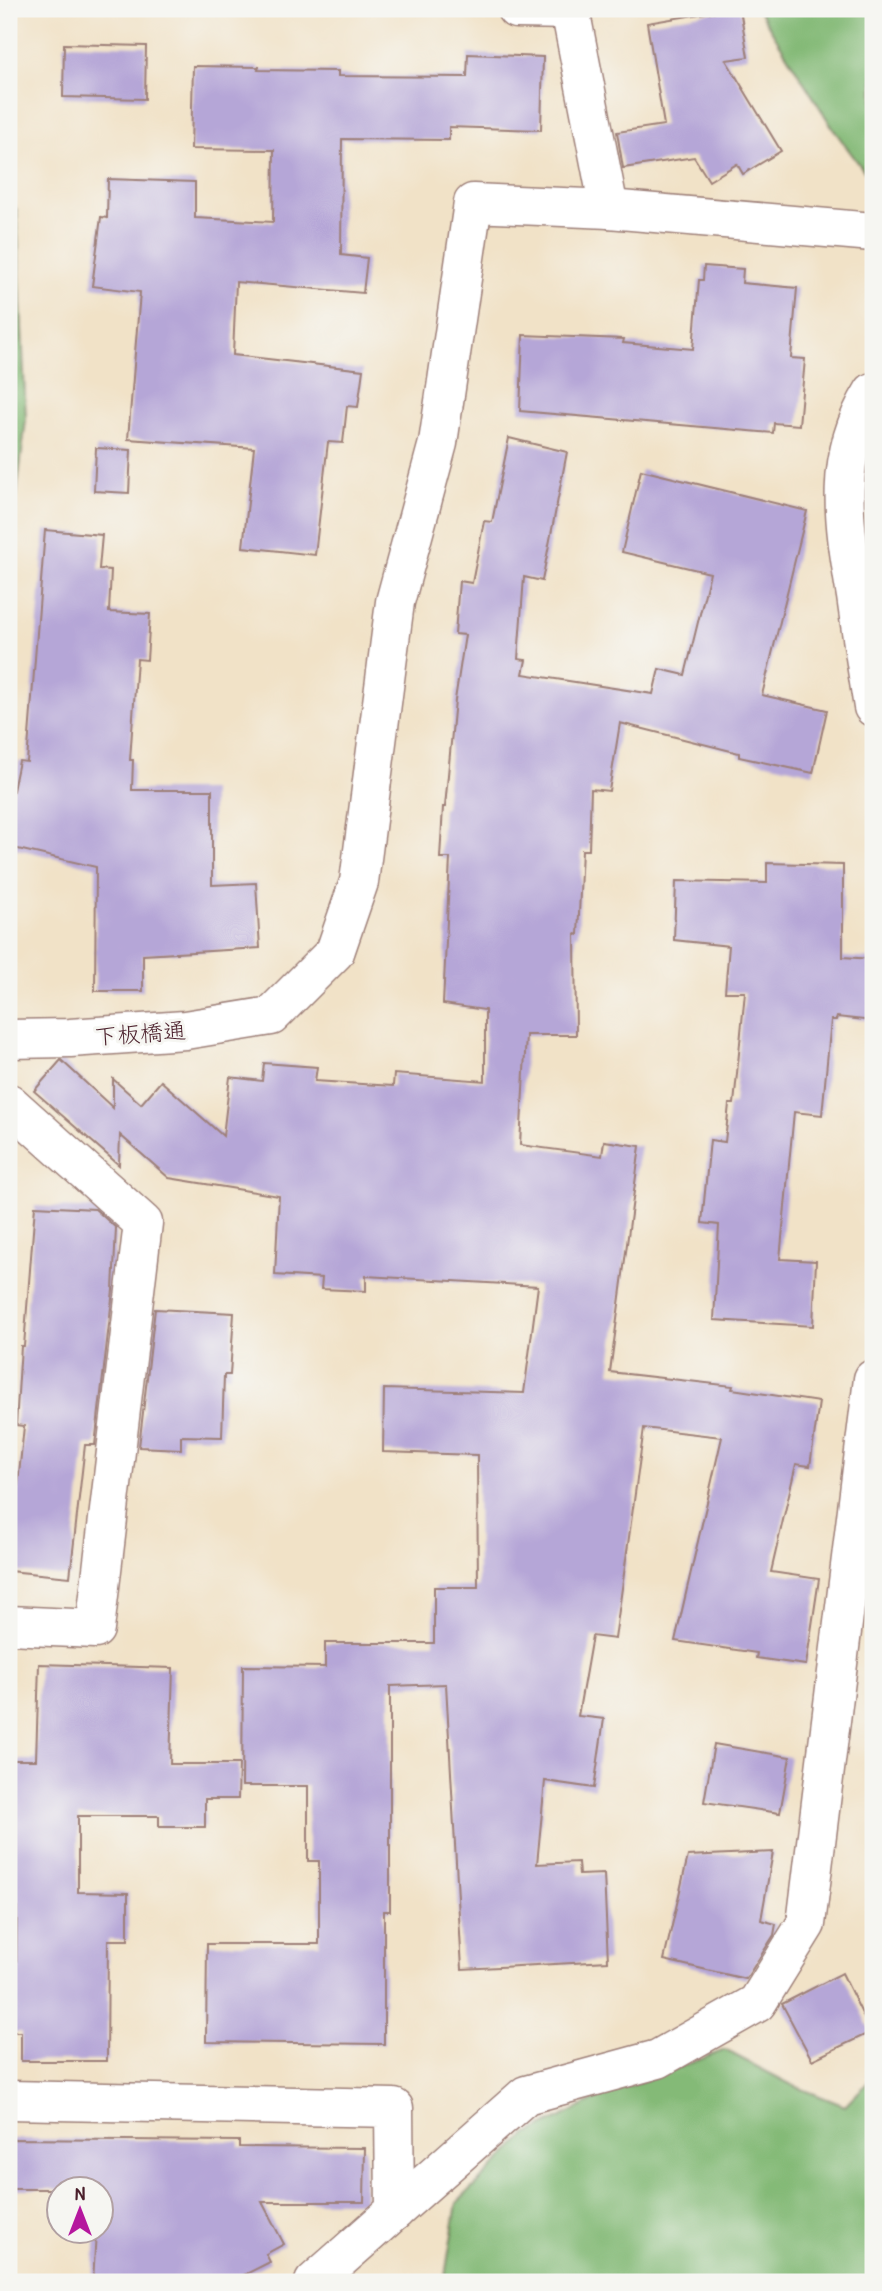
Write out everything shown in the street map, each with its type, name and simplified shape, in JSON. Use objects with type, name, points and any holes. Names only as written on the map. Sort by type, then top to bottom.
[{"type":"street","points":[[516,9],[570,9],[609,209],[873,232]]},
{"type":"street","name":"下板橋通","points":[[9,1039],[70,1038],[185,1030],[271,1016],[335,952],[359,882],[395,602],[438,443],[473,203],[609,209]]},
{"type":"street","points":[[873,392],[853,435],[845,469],[843,504],[873,707]]},
{"type":"street","points":[[9,1103],[144,1223],[95,1629],[9,1625]]},
{"type":"street","points":[[314,2282],[526,2095],[658,2059],[757,2003],[806,1924],[873,1379]]},
{"type":"street","points":[[9,2100],[394,2108],[395,2211]]},
{"type":"green space","points":[[758,9],[873,9],[873,183],[834,130]]},
{"type":"green space","points":[[9,197],[17,211],[26,420],[9,555]]},
{"type":"green space","points":[[725,2050],[792,2085],[845,2106],[873,2077],[873,2282],[444,2282],[457,2203],[527,2135],[602,2096]]},
{"type":"building","points":[[740,9],[748,57],[726,60],[781,151],[743,174],[737,164],[709,181],[694,157],[623,168],[617,132],[664,125],[647,23]]},
{"type":"building","points":[[64,44],[146,46],[145,99],[63,97]]},
{"type":"building","points":[[468,54],[543,57],[541,130],[449,127],[449,140],[342,139],[341,255],[367,258],[363,293],[236,282],[233,355],[363,370],[358,407],[347,406],[343,443],[328,442],[315,555],[243,547],[254,448],[128,439],[140,292],[92,286],[101,217],[107,218],[108,179],[195,182],[195,218],[273,222],[274,150],[191,149],[193,66],[338,71],[338,76],[467,77]]},
{"type":"building","points":[[704,266],[743,269],[742,283],[797,288],[791,358],[805,359],[799,425],[774,423],[773,433],[520,411],[523,335],[624,339],[623,343],[693,349],[699,280],[703,280]]},
{"type":"building","points":[[509,438],[567,452],[542,581],[524,577],[518,659],[526,660],[523,674],[653,694],[659,669],[685,675],[710,573],[622,552],[641,470],[807,511],[762,695],[827,710],[813,773],[739,757],[739,753],[620,723],[609,791],[591,789],[589,850],[582,850],[578,935],[575,934],[576,1035],[526,1035],[520,1145],[602,1156],[604,1141],[640,1146],[610,1372],[733,1386],[732,1389],[819,1402],[810,1466],[796,1464],[771,1572],[819,1579],[806,1665],[756,1658],[757,1653],[675,1641],[722,1437],[644,1428],[615,1639],[592,1636],[578,1716],[604,1719],[594,1788],[545,1781],[537,1864],[578,1862],[579,1875],[604,1874],[608,1961],[462,1969],[446,1684],[390,1686],[390,1911],[384,1911],[384,2044],[206,2042],[207,1944],[319,1944],[319,1861],[308,1861],[308,1786],[242,1786],[243,1666],[325,1667],[325,1643],[434,1643],[434,1587],[478,1587],[477,1455],[383,1452],[384,1389],[524,1393],[538,1286],[366,1276],[366,1291],[321,1289],[322,1278],[275,1275],[279,1196],[169,1178],[120,1135],[119,1165],[34,1091],[61,1060],[113,1108],[113,1079],[141,1104],[161,1081],[223,1136],[230,1077],[262,1081],[264,1063],[317,1067],[315,1081],[393,1086],[394,1074],[485,1081],[485,1010],[443,1004],[450,858],[440,858],[443,807],[465,635],[455,634],[459,581],[472,583],[484,521],[492,522]]},
{"type":"building","points":[[96,448],[131,450],[129,493],[94,491]]},
{"type":"building","points":[[45,530],[102,535],[99,569],[111,570],[109,612],[150,614],[147,660],[137,659],[130,760],[133,760],[132,790],[212,790],[212,885],[256,883],[260,948],[143,955],[143,991],[95,991],[96,867],[9,847],[9,810],[19,761],[27,762]]},
{"type":"building","points":[[767,863],[843,865],[843,957],[873,959],[873,1021],[837,1017],[836,1020],[831,1020],[822,1115],[794,1112],[780,1259],[816,1261],[813,1326],[714,1320],[719,1225],[702,1223],[710,1140],[725,1142],[729,1104],[734,1104],[745,992],[725,992],[729,946],[674,940],[676,881],[767,883]]},
{"type":"building","points":[[35,1206],[95,1209],[116,1228],[113,1290],[95,1445],[85,1445],[70,1577],[9,1571],[24,1426],[16,1425]]},
{"type":"building","points":[[155,1309],[234,1313],[230,1375],[224,1375],[222,1437],[181,1436],[181,1449],[139,1447]]},
{"type":"building","points":[[39,1664],[173,1668],[170,1764],[239,1764],[238,1799],[205,1799],[205,1827],[159,1827],[159,1816],[78,1816],[78,1892],[128,1893],[128,1940],[108,1940],[107,2061],[21,2061],[21,2032],[9,2032],[9,1985],[16,1986],[17,1895],[12,1895],[9,1760],[36,1760]]},
{"type":"building","points":[[714,1744],[790,1757],[780,1813],[704,1802]]},
{"type":"building","points":[[773,1852],[761,1920],[776,1924],[774,1935],[746,1979],[664,1960],[688,1856]]},
{"type":"building","points":[[842,1973],[871,2032],[812,2060],[782,2004]]},
{"type":"building","points":[[9,2139],[239,2141],[239,2147],[365,2148],[364,2202],[262,2202],[284,2244],[266,2254],[270,2262],[230,2282],[93,2282],[95,2246],[116,2246],[116,2176],[46,2176],[46,2189],[9,2189]]}]
